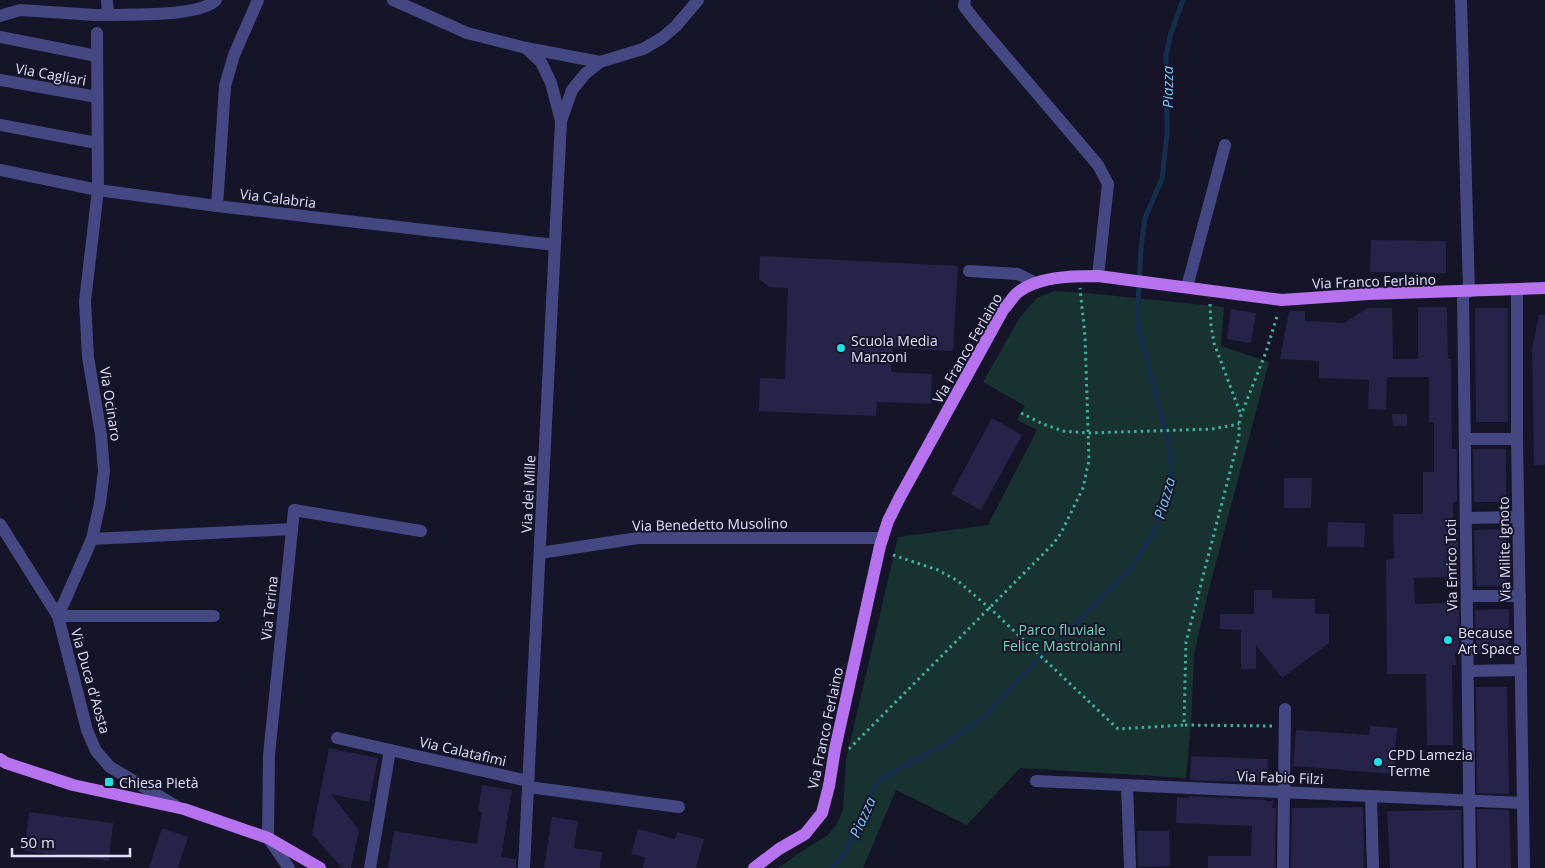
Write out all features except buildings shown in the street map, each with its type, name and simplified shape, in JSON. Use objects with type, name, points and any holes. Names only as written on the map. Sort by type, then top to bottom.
[{"type":"main road","name":"Via Franco Ferlaino","points":[[754,868],[779,849],[805,834],[822,813],[830,786],[835,749],[888,521],[1003,310],[1016,294],[1036,283],[1078,276],[1098,276],[1282,300],[1368,294],[1545,288]]},
{"type":"main road","points":[[0,759],[6,763],[73,785],[180,808]]},
{"type":"main road","name":"Via Duca d'Aosta","points":[[180,808],[268,838],[320,868]]},
{"type":"street","points":[[102,15],[107,0]]},
{"type":"street","points":[[0,16],[30,5],[102,15],[183,12],[211,5],[216,0]]},
{"type":"street","points":[[217,206],[225,86],[234,55],[258,0]]},
{"type":"street","points":[[393,0],[467,33],[526,48],[600,62]]},
{"type":"street","points":[[561,121],[572,90],[585,74],[600,62],[642,49],[662,38],[676,26],[698,0]]},
{"type":"street","points":[[965,0],[964,6],[977,23],[1098,165],[1108,184],[1098,276]]},
{"type":"street","name":"Via Enrico Toti","points":[[1461,0],[1466,292],[1465,439],[1470,868]]},
{"type":"street","name":"Via Ocinaro","points":[[58,616],[92,539],[100,503],[104,471],[101,435],[88,357],[85,301],[98,190],[97,33]]},
{"type":"street","points":[[0,37],[97,56]]},
{"type":"street","points":[[526,48],[540,62],[551,83],[561,121]]},
{"type":"street","name":"Via Cagliari","points":[[0,80],[97,97]]},
{"type":"street","name":"Via dei Mille","points":[[524,868],[561,121]]},
{"type":"street","points":[[0,125],[97,144]]},
{"type":"street","points":[[1187,287],[1225,145]]},
{"type":"street","name":"Via Calabria","points":[[0,170],[98,190],[555,246]]},
{"type":"street","points":[[969,271],[1018,274],[1036,283]]},
{"type":"street","name":"Via Milite Ignoto","points":[[1517,290],[1517,439],[1524,868]]},
{"type":"street","points":[[1465,439],[1517,439]]},
{"type":"street","name":"Via Terina","points":[[268,838],[269,755],[294,510],[421,531]]},
{"type":"street","points":[[1466,518],[1518,517]]},
{"type":"street","name":"Via Duca d'Aosta","points":[[0,524],[58,616],[87,730],[96,750],[110,766],[180,808]]},
{"type":"street","points":[[92,539],[292,529]]},
{"type":"street","name":"Via Benedetto Musolino","points":[[540,553],[638,538],[883,538]]},
{"type":"street","points":[[1467,596],[1520,596]]},
{"type":"street","points":[[58,616],[214,616]]},
{"type":"street","points":[[1468,671],[1521,670]]},
{"type":"street","points":[[1282,868],[1286,709]]},
{"type":"street","name":"Via Calatafimi","points":[[337,738],[528,784],[679,807]]},
{"type":"street","points":[[370,868],[390,750]]},
{"type":"street","name":"Via Fabio Filzi","points":[[1036,781],[1523,803]]},
{"type":"street","points":[[1127,785],[1130,868]]},
{"type":"street","points":[[1371,796],[1373,868]]},
{"type":"street","points":[[268,838],[290,868]]},
{"type":"path","points":[[849,750],[1053,544],[1061,534],[1084,488],[1089,460],[1085,336],[1078,276]]},
{"type":"path","points":[[1210,290],[1211,325],[1214,343],[1241,415]]},
{"type":"path","points":[[1184,725],[1186,642],[1238,437],[1241,415],[1266,352],[1282,300]]},
{"type":"path","points":[[1021,413],[1063,431],[1088,433],[1212,429],[1239,424]]},
{"type":"path","points":[[893,556],[938,570],[958,581],[990,608],[1118,729],[1184,725],[1285,726]]},
{"type":"green space","name":"Parco fluviale Felice Mastroianni","points":[[1054,291],[1224,307],[1221,346],[1269,362],[1208,593],[1194,655],[1191,725],[1186,778],[1020,768],[967,825],[896,790],[863,868],[778,868],[827,836],[837,824],[843,810],[846,760],[898,537],[988,525],[1037,430],[1017,420],[1025,406],[983,382],[1020,317],[1037,298]]},
{"type":"waterway","name":"Piazza","points":[[832,868],[847,851],[868,798],[881,780],[946,744],[986,715],[1014,684],[1131,568],[1154,532],[1167,493],[1172,469],[1168,442],[1137,322],[1141,248],[1145,218],[1162,179],[1167,134],[1166,55],[1171,33],[1183,0]]},
{"type":"place","name":"Scuola Media Manzoni","points":[[841,348]]},
{"type":"place","name":"Because Art Space","points":[[1448,640]]},
{"type":"place","name":"CPD Lamezia Terme","points":[[1378,762]]},
{"type":"place","name":"Chiesa Pietà","points":[[109,782]]}]
